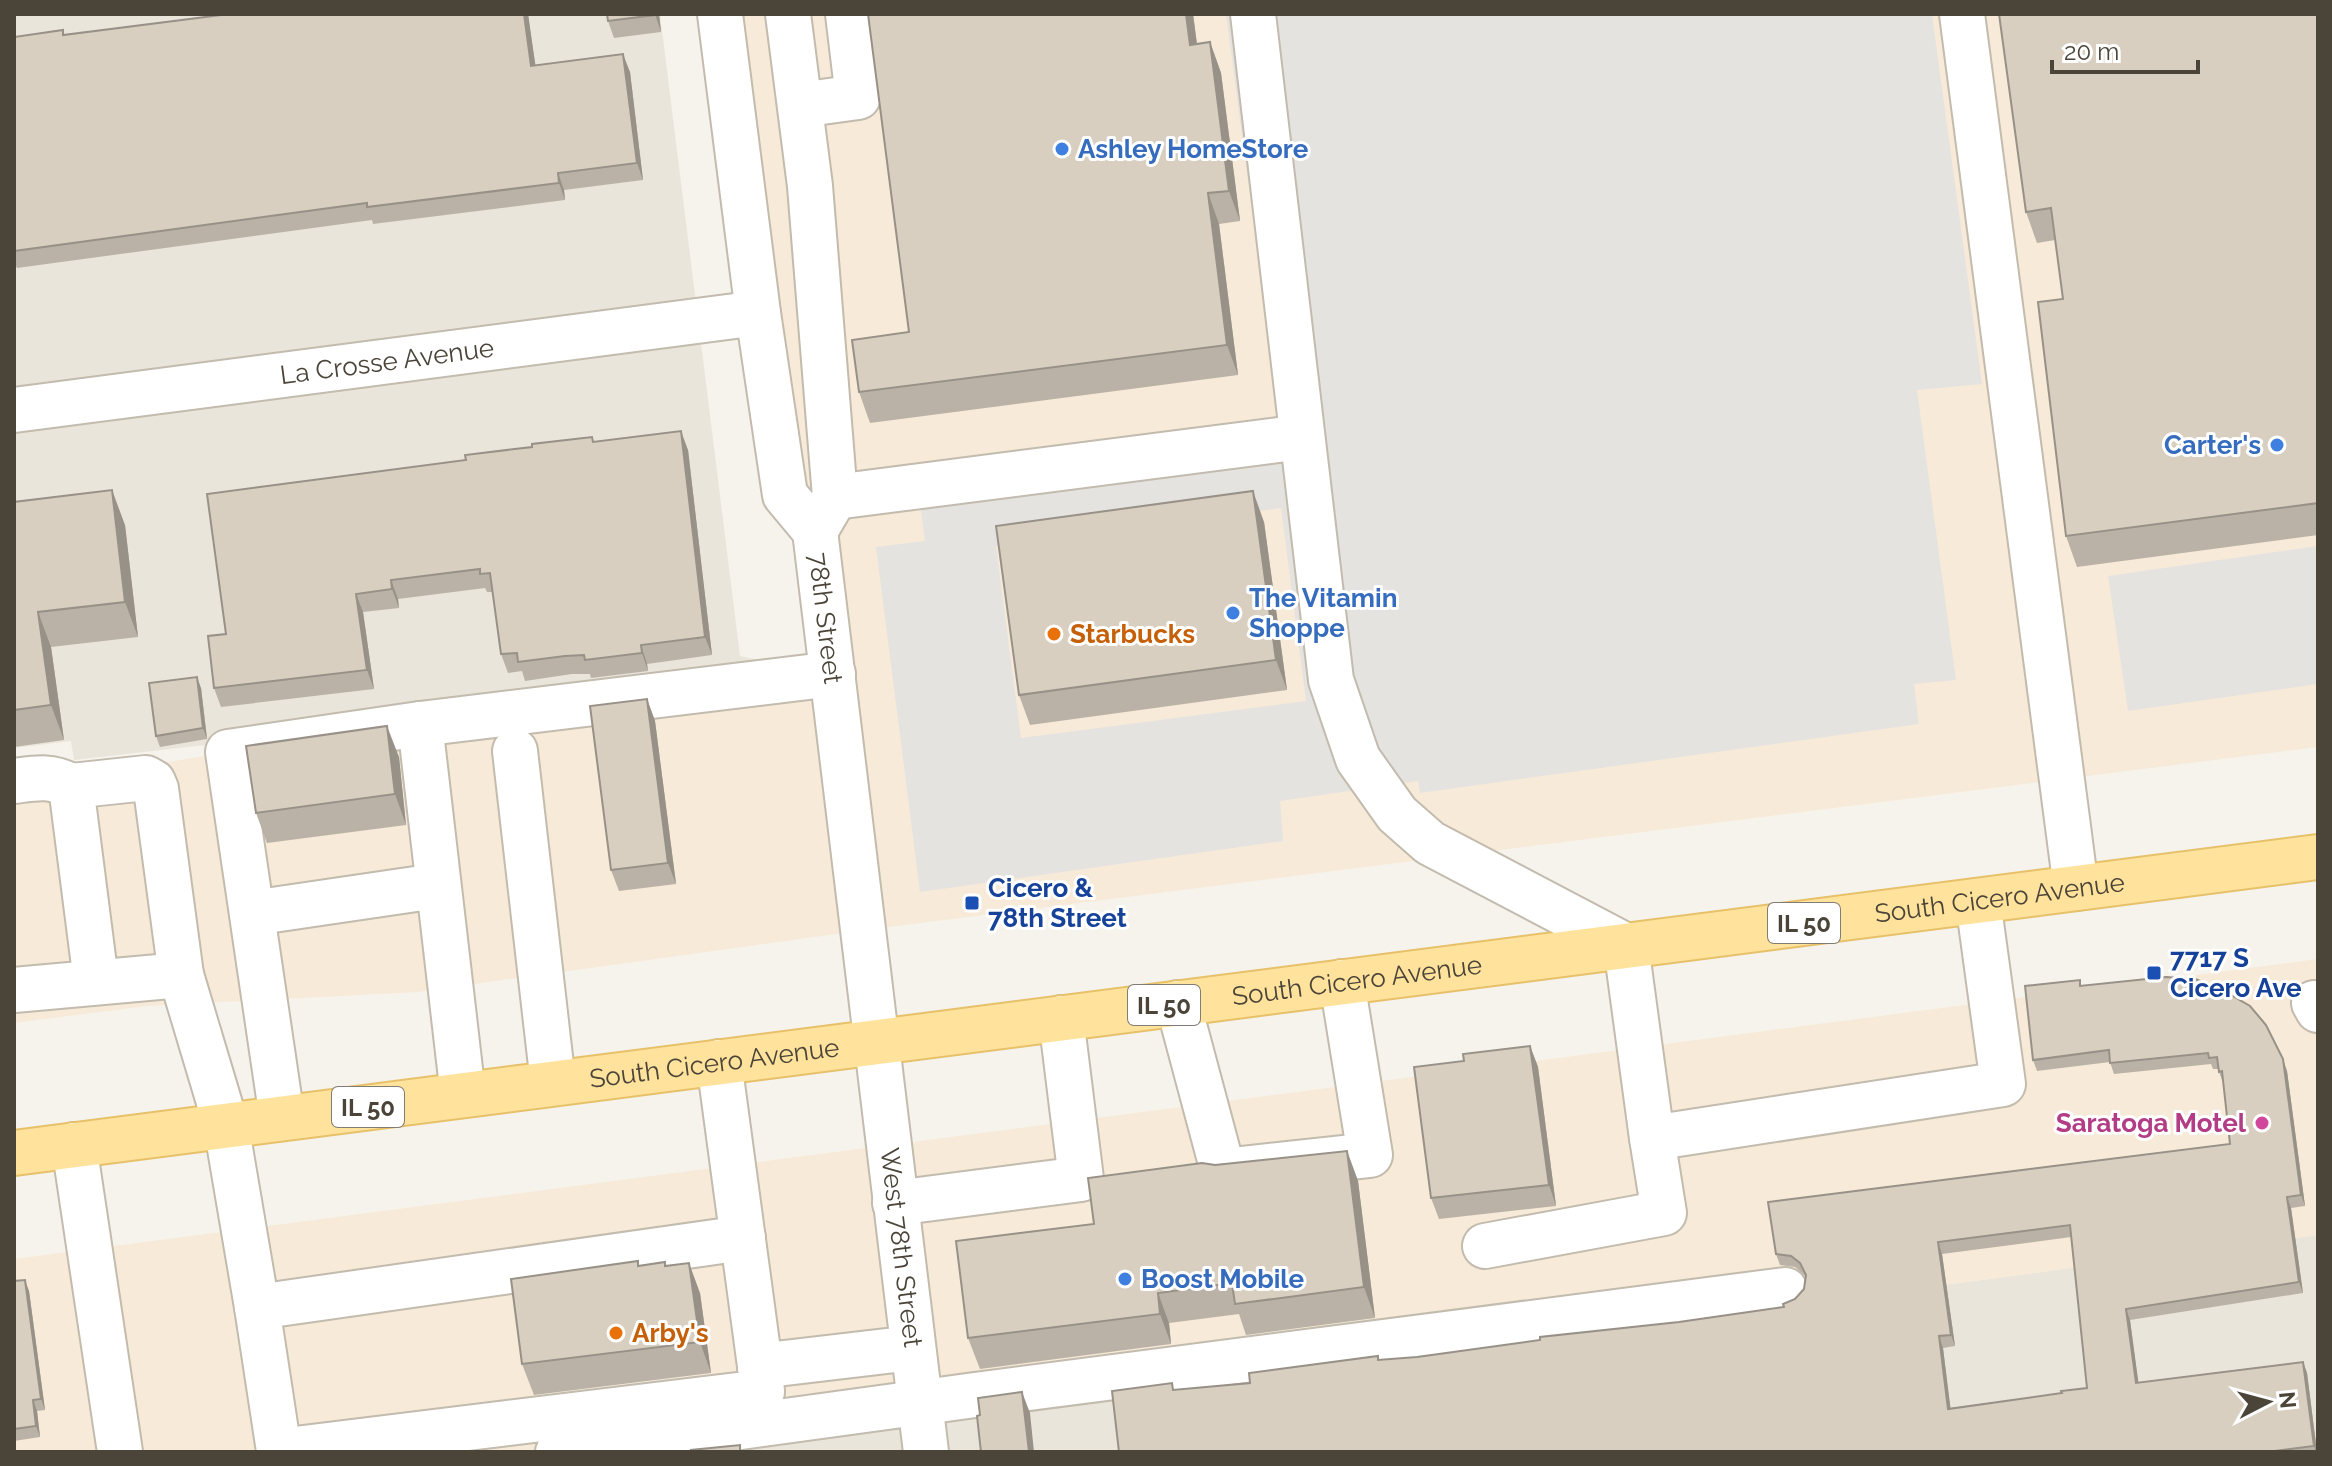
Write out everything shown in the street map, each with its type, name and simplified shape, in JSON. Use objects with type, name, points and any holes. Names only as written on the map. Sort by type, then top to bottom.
[{"type":"main road","name":"South Cicero Avenue","points":[[14,1153],[2318,857]]},
{"type":"street","name":"78th Street","points":[[720,14],[785,495],[825,514],[833,674],[875,1042]]},
{"type":"street","points":[[788,14],[810,186],[825,514],[1302,437]]},
{"type":"street","points":[[800,105],[858,97],[848,14]]},
{"type":"street","points":[[1253,14],[1331,680],[1358,759],[1397,814],[1430,843],[1626,946],[1664,1213],[1485,1246]]},
{"type":"street","points":[[1962,14],[2076,888]]},
{"type":"street","name":"La Crosse Avenue","points":[[14,410],[758,313]]},
{"type":"street","points":[[282,1118],[228,752],[420,724],[833,674]]},
{"type":"street","points":[[420,724],[436,886],[463,1095]]},
{"type":"street","points":[[515,751],[553,1083]]},
{"type":"street","points":[[14,781],[46,776],[71,786],[146,778],[153,782],[156,789],[181,975],[226,1125],[279,1451],[762,1392],[719,1062]]},
{"type":"street","points":[[71,786],[96,981]]},
{"type":"street","points":[[252,913],[436,886]]},
{"type":"street","points":[[1652,1138],[2003,1084],[1978,901]]},
{"type":"street","points":[[14,990],[181,975]]},
{"type":"street","points":[[1178,1003],[1223,1171],[1370,1155],[1342,982]]},
{"type":"street","points":[[895,1203],[1081,1179],[1061,1018]]},
{"type":"street","name":"West 78th Street","points":[[875,1042],[926,1452]]},
{"type":"street","points":[[74,1145],[120,1452]]},
{"type":"street","points":[[257,1307],[743,1238]]},
{"type":"street","points":[[558,1452],[1785,1290]]},
{"type":"street","points":[[760,1366],[912,1348]]},
{"type":"shaded area","points":[[14,14],[660,14],[740,656],[824,675],[74,760],[71,741],[14,748]]},
{"type":"shaded area","points":[[743,14],[2318,14],[2318,747],[857,931],[417,992],[147,1006],[14,1023],[14,788],[228,752],[824,675]]},
{"type":"shaded area","points":[[1226,14],[1932,14],[1982,384],[1917,390],[1956,680],[1914,684],[1919,724],[1420,793],[1418,781],[1280,801],[1283,841],[920,892],[876,547],[925,541],[915,464],[1279,416]],"holes":[[[1281,508],[1306,701],[1021,738],[996,546]]]},
{"type":"shaded area","points":[[2318,546],[2318,684],[2128,711],[2108,576]]},
{"type":"shaded area","points":[[2318,959],[2318,1235],[692,1452],[14,1452],[14,1259]]},
{"type":"shaded area","points":[[2318,1235],[2318,1452],[692,1452]]},
{"type":"building","points":[[229,14],[524,14],[531,66],[623,54],[637,163],[558,173],[559,183],[367,207],[367,203],[14,251],[14,37],[63,30],[63,35]]},
{"type":"building","points":[[607,14],[655,14],[655,15],[608,21]]},
{"type":"building","name":"Ashley HomeStore","points":[[868,14],[1186,14],[1190,45],[1210,42],[1229,191],[1208,193],[1227,345],[859,392],[852,340],[909,332]]},
{"type":"building","points":[[1999,14],[2318,14],[2318,503],[2066,536],[2038,302],[2063,299],[2051,208],[2026,212]]},
{"type":"building","points":[[681,431],[705,637],[641,645],[642,653],[585,660],[584,655],[518,662],[517,653],[501,654],[490,573],[480,574],[480,569],[391,580],[392,589],[356,594],[367,670],[214,688],[208,636],[226,634],[207,494],[466,460],[465,455],[532,447],[532,444],[592,437],[593,442]]},
{"type":"building","points":[[112,490],[125,602],[38,612],[51,705],[14,710],[14,502]]},
{"type":"building","points":[[1253,491],[1276,660],[1019,695],[996,526]]},
{"type":"building","points":[[197,677],[203,728],[156,736],[149,683]]},
{"type":"building","points":[[647,699],[668,863],[611,870],[590,706]]},
{"type":"building","points":[[387,726],[395,794],[256,813],[246,746]]},
{"type":"building","points":[[2166,977],[2195,979],[2217,987],[2250,1006],[2266,1025],[2283,1059],[2301,1195],[2287,1197],[2299,1282],[2126,1309],[2136,1383],[2303,1362],[2314,1446],[2267,1452],[1119,1452],[1112,1391],[1172,1383],[1173,1390],[1250,1383],[1249,1373],[1378,1356],[1378,1360],[1417,1357],[1540,1340],[1540,1337],[1784,1307],[1783,1304],[1795,1299],[1804,1289],[1806,1275],[1800,1263],[1791,1256],[1776,1254],[1768,1202],[2230,1144],[2222,1071],[2219,1072],[2217,1057],[2209,1058],[2208,1053],[2110,1063],[2109,1050],[2033,1060],[2025,986],[2080,980],[2080,986]],"holes":[[[2070,1225],[2087,1388],[1948,1409],[1939,1336],[1951,1335],[1938,1242]]]},
{"type":"building","points":[[1530,1046],[1549,1185],[1431,1198],[1414,1067],[1464,1061],[1463,1054]]},
{"type":"building","points":[[1347,1151],[1364,1287],[1235,1304],[1232,1283],[1158,1293],[1160,1314],[968,1338],[956,1241],[1094,1224],[1088,1178],[1202,1163],[1215,1165]]},
{"type":"building","points":[[638,1261],[638,1266],[665,1262],[665,1266],[689,1263],[700,1342],[522,1364],[511,1279]]},
{"type":"building","points":[[25,1280],[41,1399],[33,1400],[36,1426],[14,1429],[14,1281]]},
{"type":"building","points":[[1022,1392],[1029,1452],[981,1452],[978,1398]]},
{"type":"building","points":[[740,1445],[740,1452],[691,1452],[691,1450]]},
{"type":"place","name":"Ashley HomeStore","points":[[1062,149]]},
{"type":"place","name":"Carter's","points":[[2277,445]]},
{"type":"place","name":"The Vitamin Shoppe","points":[[1233,613]]},
{"type":"place","name":"Starbucks","points":[[1054,634]]},
{"type":"place","name":"Cicero & 78th Street","points":[[972,903]]},
{"type":"place","name":"7717 S Cicero Ave","points":[[2154,973]]},
{"type":"place","name":"Saratoga Motel","points":[[2262,1123]]},
{"type":"place","name":"Boost Mobile","points":[[1125,1279]]},
{"type":"place","name":"Arby's","points":[[616,1333]]}]
